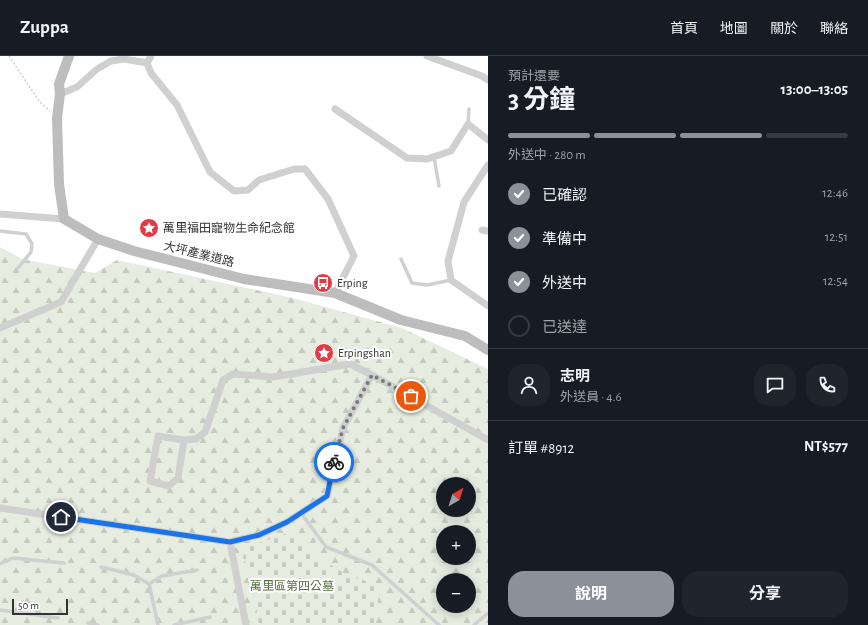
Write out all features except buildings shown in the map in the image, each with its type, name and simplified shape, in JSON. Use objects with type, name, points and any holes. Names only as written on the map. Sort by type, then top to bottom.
[{"type":"street","points":[[0,214],[64,218],[59,184],[57,118],[60,84],[69,56]]},
{"type":"street","points":[[151,56],[147,63],[151,74],[177,105],[210,172],[234,191],[248,190],[259,180],[294,169],[306,169],[328,199],[354,256],[335,293]]},
{"type":"street","points":[[427,56],[482,76],[488,80]]},
{"type":"street","points":[[60,94],[77,87],[97,69],[111,61],[124,59],[147,63]]},
{"type":"street","points":[[335,109],[407,158],[427,159],[451,151],[468,124],[488,140]]},
{"type":"street","points":[[488,166],[464,202],[448,261],[451,280],[488,306]]},
{"type":"street","name":"大坪產業道路","points":[[64,218],[98,239],[134,251],[244,278],[335,293],[401,320],[465,336],[488,350]]},
{"type":"street","points":[[0,328],[61,302],[98,239]]},
{"type":"street","points":[[184,440],[178,478],[169,486],[150,481],[158,436],[184,440],[196,439],[204,432],[223,380],[233,374],[273,377],[350,364],[488,440]]},
{"type":"street","points":[[0,508],[230,542],[259,535],[287,522],[327,496],[343,428],[372,375]]},
{"type":"street","points":[[230,542],[246,625]]},
{"type":"lane","points":[[468,124],[469,109]]},
{"type":"lane","points":[[434,157],[439,186]]},
{"type":"lane","points":[[0,231],[26,234],[32,244],[31,252],[18,268]]},
{"type":"lane","points":[[401,259],[412,283],[427,285],[451,280]]},
{"type":"lane","points":[[301,513],[326,547],[372,565],[439,625]]},
{"type":"lane","points":[[0,564],[13,558],[64,563]]},
{"type":"lane","points":[[101,567],[134,575],[150,584],[158,625]]},
{"type":"lane","points":[[150,584],[162,576],[196,570]]},
{"type":"lane","points":[[0,610],[58,618]]},
{"type":"lane","points":[[474,625],[488,613]]},
{"type":"lane","points":[[174,625],[210,617]]},
{"type":"lane","points":[[88,623],[98,625]]},
{"type":"path","points":[[9,56],[39,101],[57,118]]},
{"type":"green space","points":[[0,247],[22,259],[95,273],[117,260],[289,297],[402,328],[488,369],[488,625],[0,625]]},
{"type":"green space","name":"萬里區第四公墓","points":[[288,533],[295,536],[306,547],[336,568],[359,579],[368,582],[376,582],[374,588],[378,596],[376,625],[259,625],[255,600],[250,588],[250,574],[243,557],[247,548]]},
{"type":"way so far","points":[[334,462],[343,428],[372,375],[411,396]]},
{"type":"place","name":"萬里福田寵物生命紀念館","points":[[149,228]]},
{"type":"place","name":"Erping","points":[[323,283]]},
{"type":"place","name":"Erpingshan","points":[[324,353]]},
{"type":"route","points":[[61,517],[230,542],[259,535],[287,522],[327,496],[334,462]]}]
